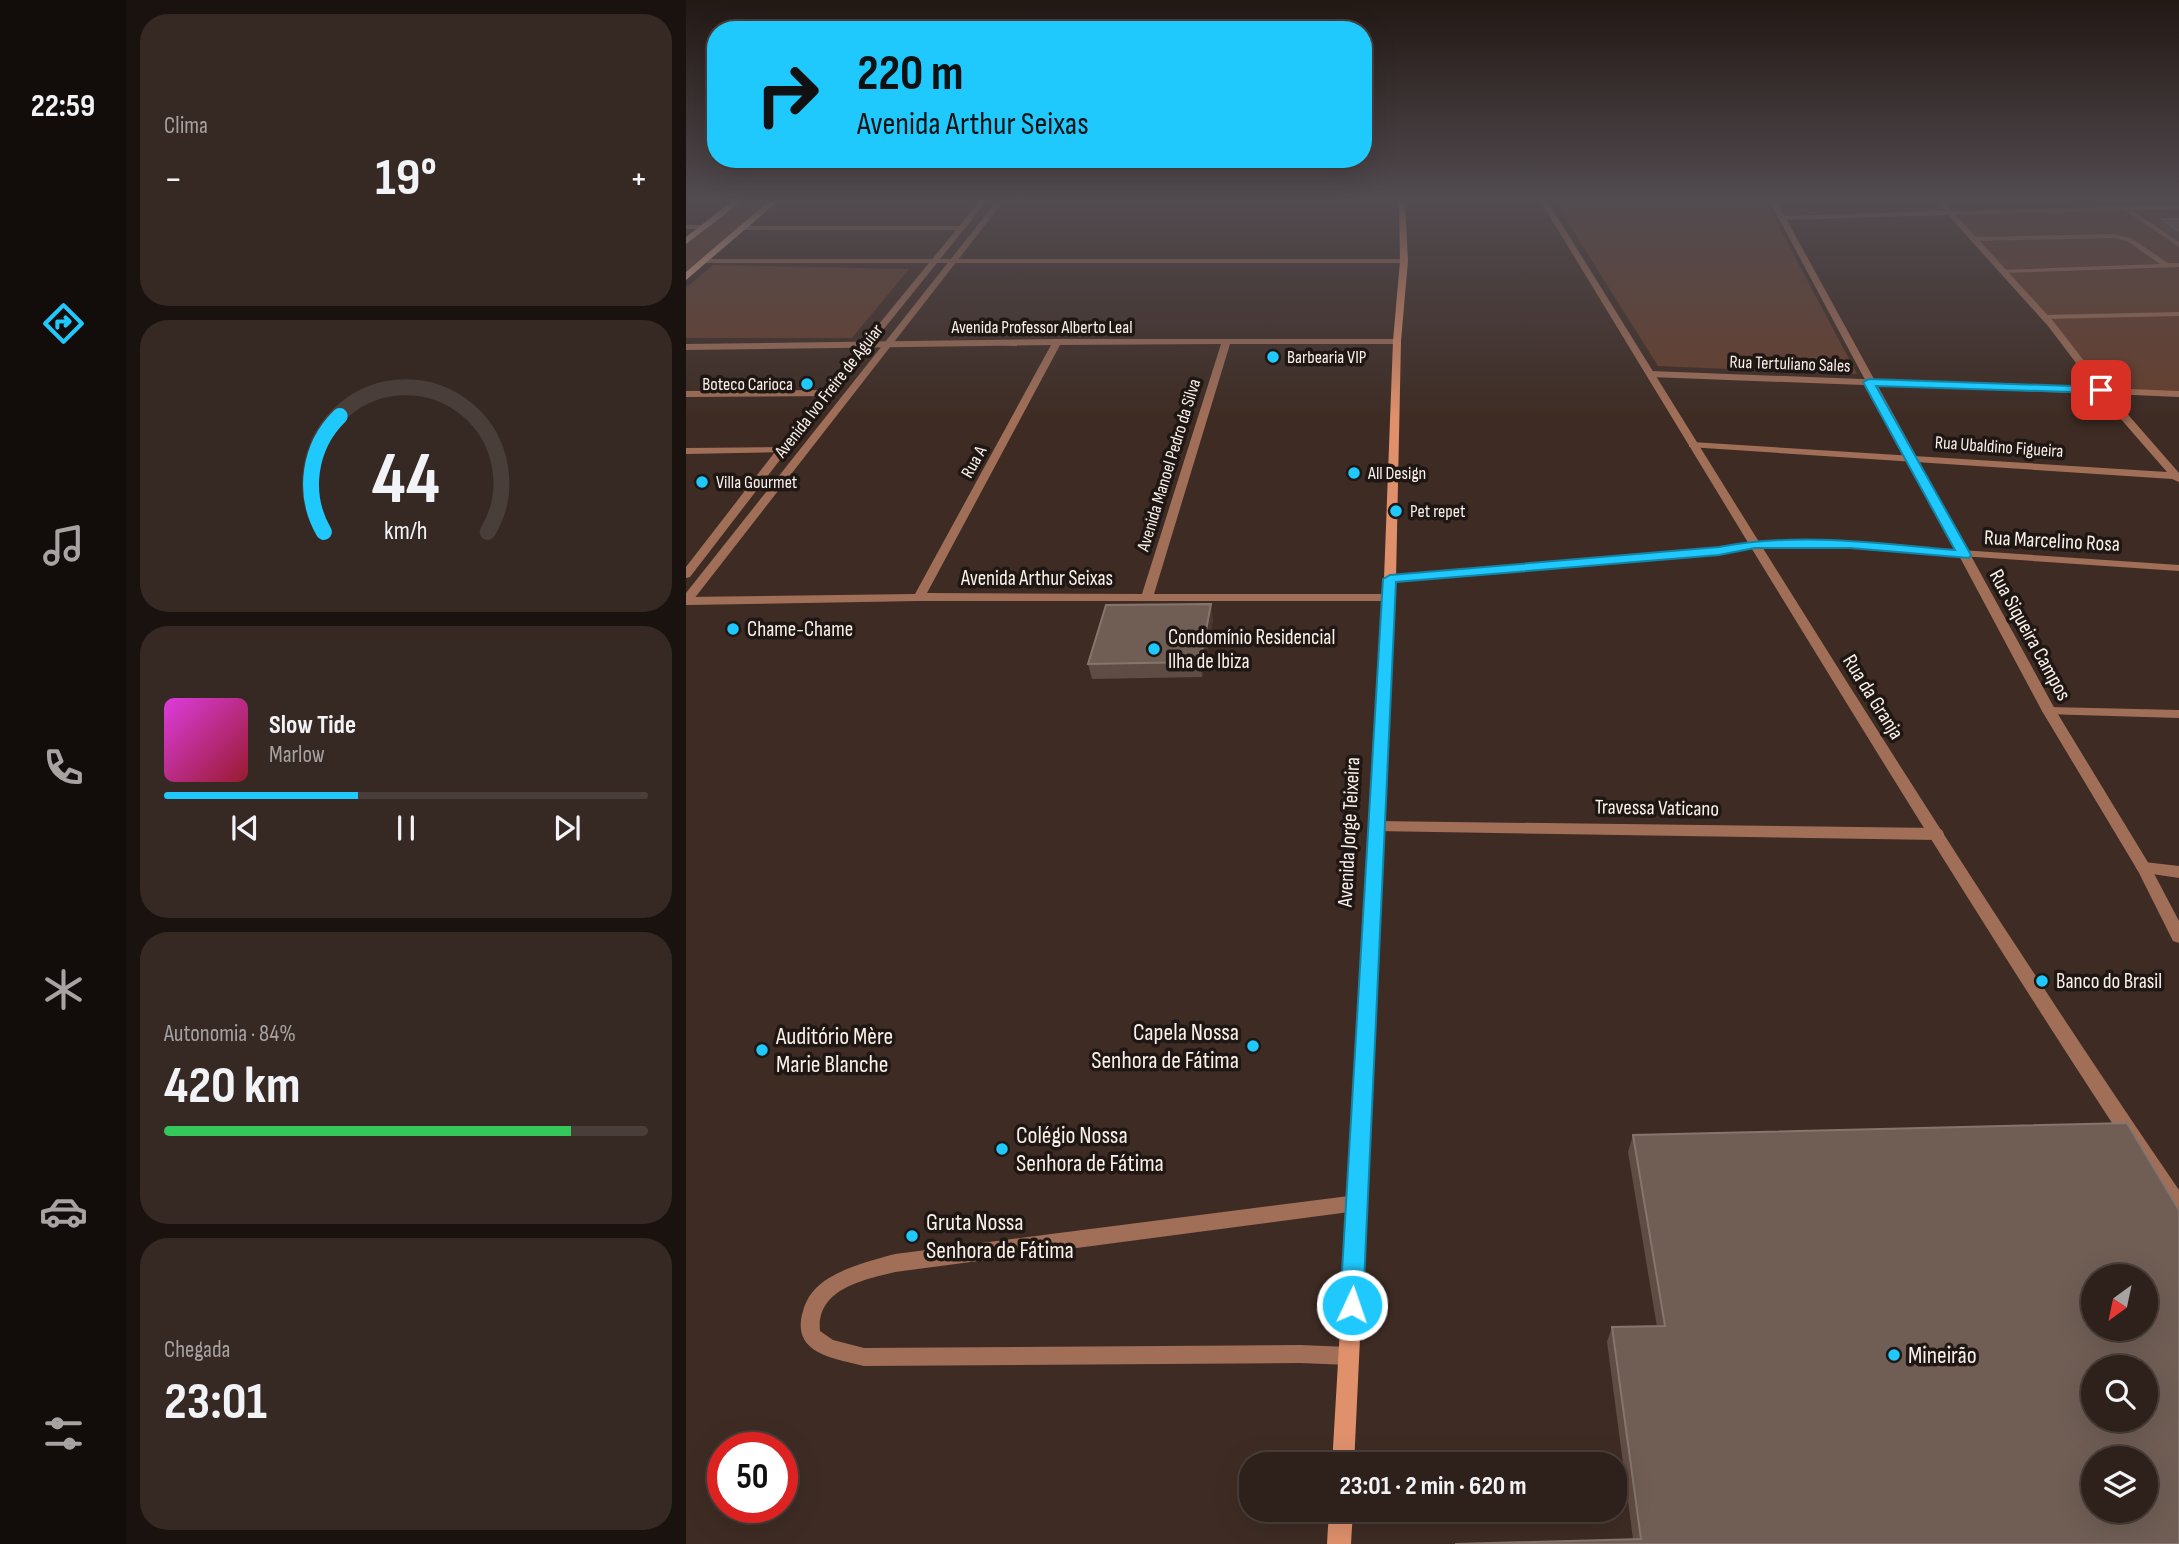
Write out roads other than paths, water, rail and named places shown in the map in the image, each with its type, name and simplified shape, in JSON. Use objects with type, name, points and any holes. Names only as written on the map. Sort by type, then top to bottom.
[{"type":"main road","name":"Avenida Jorge Teixeira","points":[[1344,1452],[1390,579],[1397,341],[1403,274]]},
{"type":"main road","points":[[1339,1544],[1340,1522]]},
{"type":"street","name":"Avenida Ivo Freire de Aguiar","points":[[686,575],[782,450],[833,393],[868,343],[923,274]]},
{"type":"street","name":"Avenida Ivo Freire de Aguiar","points":[[686,601],[944,274]]},
{"type":"street","name":"Rua da Granja","points":[[1589,274],[1814,642],[2059,1029],[2179,1206]]},
{"type":"street","name":"Rua Siqueira Campos","points":[[1811,274],[2049,711],[2144,868],[2179,936]]},
{"type":"street","points":[[2004,274],[2048,321],[2101,390],[2178,478]]},
{"type":"street","name":"Avenida Professor Alberto Leal","points":[[686,347],[868,343],[1397,341]]},
{"type":"street","name":"Rua A","points":[[919,597],[1057,342]]},
{"type":"street","name":"Avenida Manoel Pedro da Silva","points":[[1147,597],[1226,342]]},
{"type":"street","name":"Rua Tertuliano Sales","points":[[1651,374],[2179,394]]},
{"type":"street","points":[[686,394],[833,393]]},
{"type":"street","name":"Rua Ubaldino Figueira","points":[[1692,445],[2178,478]]},
{"type":"street","points":[[686,451],[782,450]]},
{"type":"street","points":[[1390,579],[1719,551],[1755,544]]},
{"type":"street","name":"Rua Marcelino Rosa","points":[[1755,544],[1850,544],[1964,555],[2179,568]]},
{"type":"street","name":"Avenida Arthur Seixas","points":[[686,601],[919,597],[1389,598]]},
{"type":"street","points":[[2049,711],[2179,714]]},
{"type":"street","name":"Travessa Vaticano","points":[[1375,826],[1937,834]]},
{"type":"street","points":[[2144,868],[2179,872]]},
{"type":"lane","points":[[2048,321],[2179,314]]},
{"type":"lane","points":[[2048,321],[2179,321]]},
{"type":"lane","points":[[1349,1356],[1300,1354],[864,1357],[829,1348],[811,1336],[807,1321],[813,1304],[834,1285],[857,1273],[895,1263],[1357,1203]]},
{"type":"place","name":"Barbearia VIP","points":[[1273,357]]},
{"type":"place","name":"Boteco Carioca","points":[[807,384]]},
{"type":"place","name":"All Design","points":[[1354,473]]},
{"type":"place","name":"Villa Gourmet","points":[[702,482]]},
{"type":"place","name":"Pet repet","points":[[1396,511]]},
{"type":"place","name":"Chame-Chame","points":[[733,629]]},
{"type":"place","name":"Condomínio Residencial Ilha de Ibiza","points":[[1154,649]]},
{"type":"place","name":"Banco do Brasil","points":[[2042,981]]},
{"type":"place","name":"Capela Nossa Senhora de Fátima","points":[[1253,1046]]},
{"type":"place","name":"Auditório Mère Marie Blanche","points":[[762,1050]]},
{"type":"place","name":"Colégio Nossa Senhora de Fátima","points":[[1002,1149]]},
{"type":"place","name":"Gruta Nossa Senhora de Fátima","points":[[912,1236]]},
{"type":"place","name":"Mineirão","points":[[1894,1355]]}]
